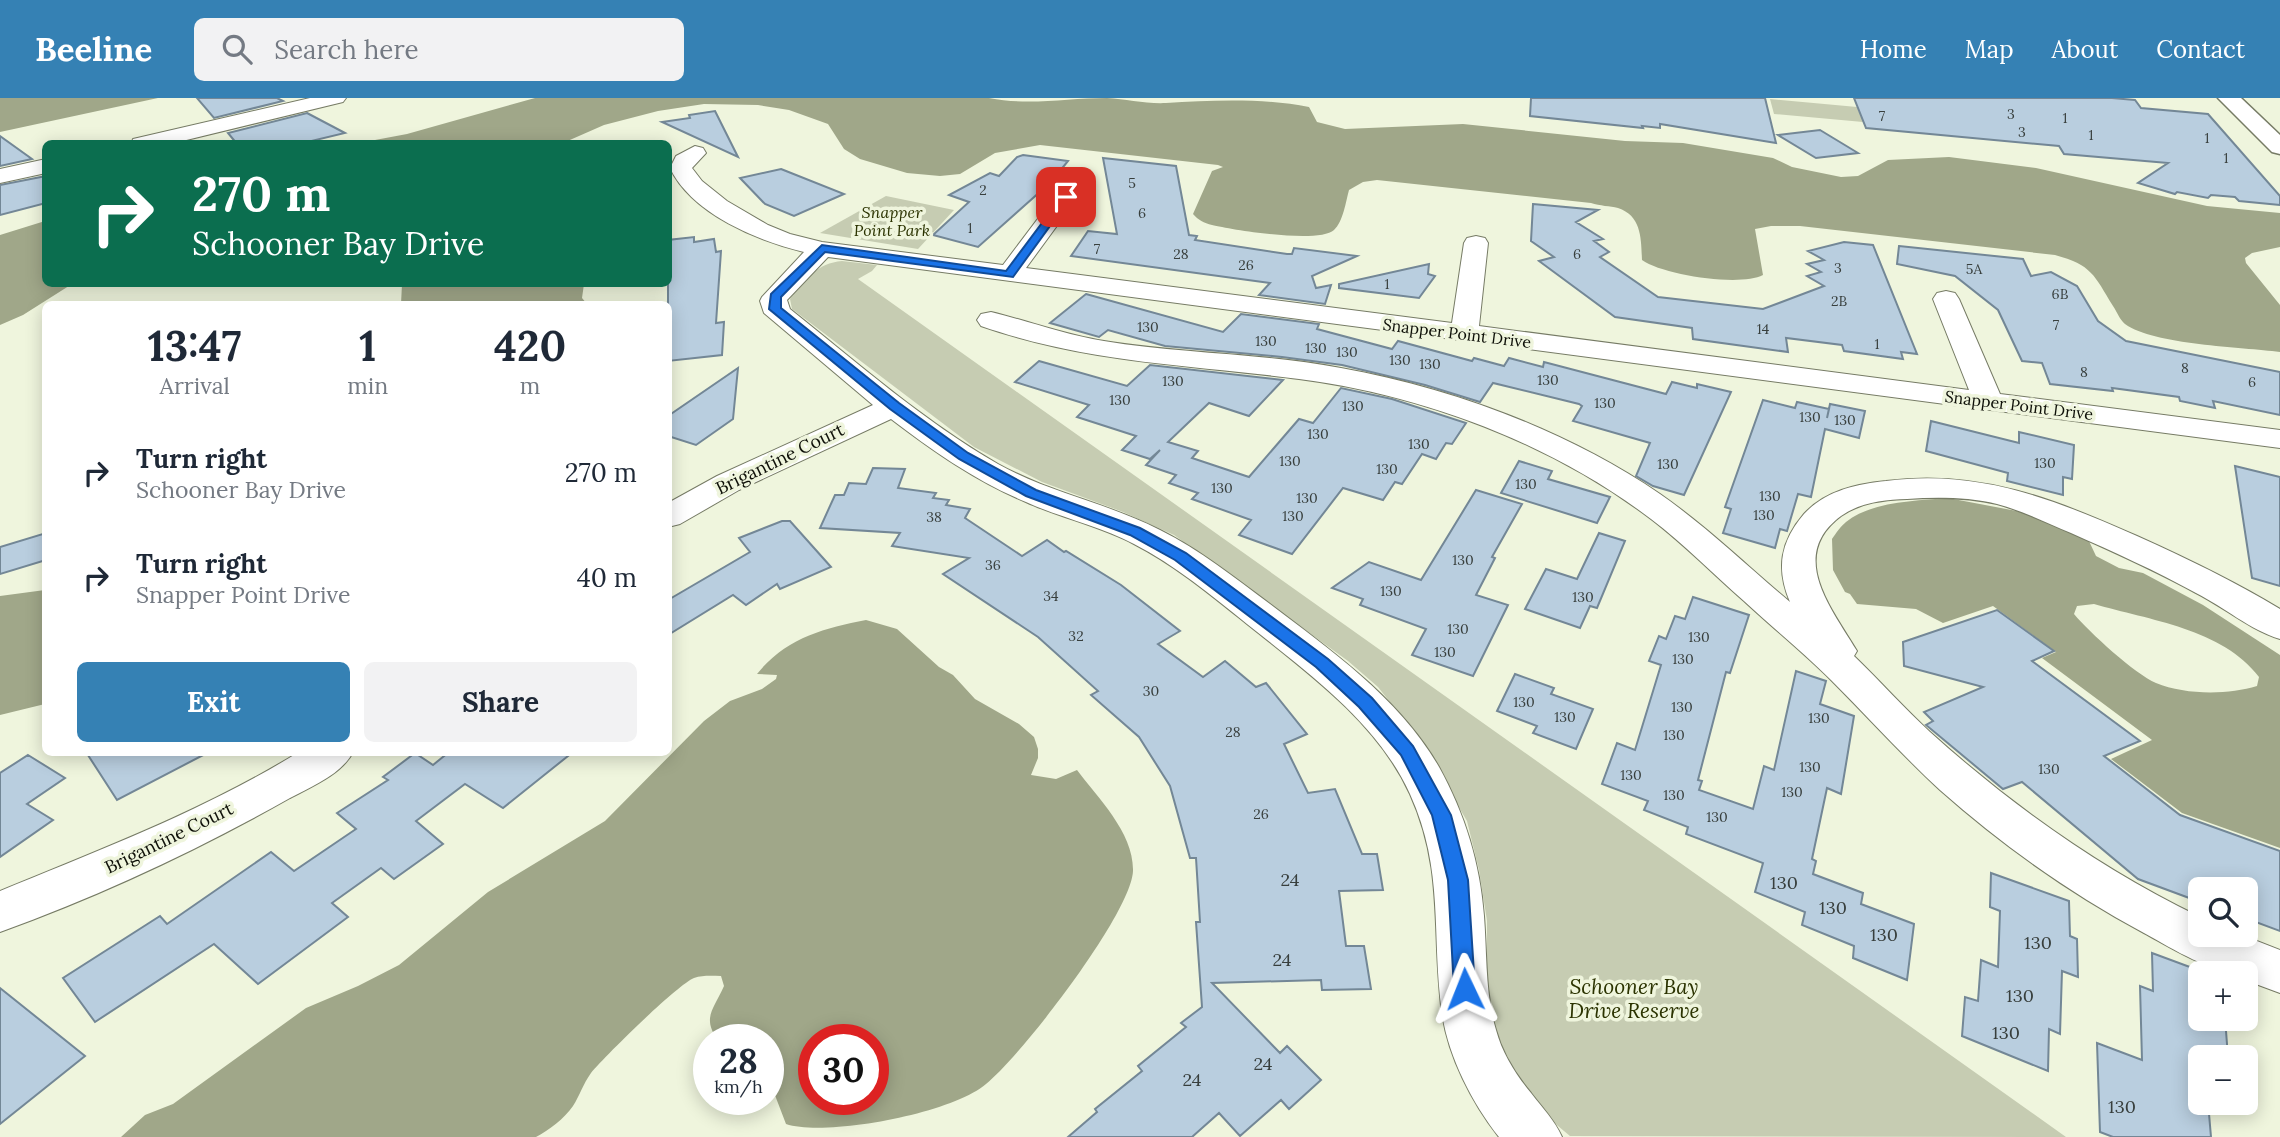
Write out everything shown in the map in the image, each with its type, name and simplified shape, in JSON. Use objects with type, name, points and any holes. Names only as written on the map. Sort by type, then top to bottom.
[{"type":"main road","points":[[2230,98],[2280,147]]},
{"type":"street","points":[[158,140],[336,98]]},
{"type":"street","name":"Snapper Point Drive","points":[[695,153],[684,161],[681,168],[685,178],[695,188],[762,232],[822,249],[2280,439]]},
{"type":"street","points":[[0,176],[42,167]]},
{"type":"street","points":[[1009,274],[1066,197]]},
{"type":"street","points":[[1464,334],[1476,243]]},
{"type":"street","points":[[822,249],[775,297],[775,309],[945,444],[1001,478],[1042,498],[1135,531],[1180,557],[1329,668],[1366,703],[1407,751],[1441,815],[1458,880],[1467,1016],[1489,1076],[1529,1135]]},
{"type":"street","points":[[1946,299],[1988,400]]},
{"type":"street","points":[[991,320],[1078,346],[1314,373],[1364,382],[1464,409],[1545,443],[1615,480],[1691,533],[1871,696],[1942,767],[2006,820],[2060,859],[2168,923],[2280,972]]},
{"type":"street","name":"Brigantine Court","points":[[672,515],[728,483],[894,406]]},
{"type":"street","points":[[1871,696],[1838,652],[1797,573],[1797,551],[1809,528],[1824,513],[1849,497],[1909,488],[1957,488],[2021,500],[2207,583],[2280,626]]},
{"type":"street","points":[[1746,583],[1779,583],[1797,573]]},
{"type":"street","name":"Brigantine Court","points":[[0,912],[114,866],[300,773],[326,756]]},
{"type":"green space","points":[[1770,99],[1857,107],[1863,122],[1774,114]]},
{"type":"green space","name":"Snapper Point Park","points":[[886,196],[954,210],[918,249],[820,233]]},
{"type":"green space","name":"Schooner Bay Drive Reserve","points":[[842,261],[877,265],[858,279],[2066,1137],[1570,1136],[1546,1116],[1526,1094],[1497,1036],[1487,991],[1487,921],[1479,870],[1467,821],[1419,739],[1378,687],[1348,661],[1174,535],[1123,512],[1042,482],[974,447],[792,309],[790,299],[806,279],[826,265]]},
{"type":"shaded area","points":[[0,98],[158,98],[0,132]]},
{"type":"shaded area","points":[[535,98],[989,98],[1033,102],[1107,98],[1159,103],[1257,101],[1292,104],[1309,107],[1317,122],[1345,129],[1463,124],[1625,141],[1683,143],[1773,158],[1792,167],[1841,177],[1858,176],[1888,160],[1949,157],[2036,168],[2207,206],[2280,213],[2280,247],[2252,253],[2245,258],[2246,263],[2280,305],[2280,352],[2177,341],[2138,331],[2125,324],[2101,286],[2085,267],[2055,255],[1800,226],[1771,226],[1755,229],[1763,275],[1737,280],[1702,278],[1683,275],[1642,260],[1636,222],[1618,208],[1377,180],[1363,182],[1349,190],[1340,222],[1334,230],[1325,234],[1294,236],[1256,232],[1209,224],[1193,214],[1212,171],[1223,167],[1218,165],[1040,145],[995,153],[960,174],[940,176],[907,173],[860,159],[844,149],[828,124],[789,110],[758,105],[704,104],[658,111],[604,125],[570,140],[375,140],[407,134]]},
{"type":"shaded area","points":[[42,222],[42,287],[67,287],[23,315],[0,325],[0,235]]},
{"type":"shaded area","points":[[402,287],[584,287],[582,298],[584,301],[401,301]]},
{"type":"shaded area","points":[[1948,498],[2022,512],[2088,539],[2096,556],[2119,568],[2143,573],[2203,605],[2280,655],[2280,848],[2182,813],[2111,759],[2152,740],[2042,658],[2056,652],[1993,606],[1943,623],[1916,609],[1857,604],[1850,594],[1845,592],[1833,570],[1832,539],[1846,522],[1881,506]],"holes":[[[2094,604],[2161,621],[2205,637],[2244,661],[2259,677],[2257,686],[2220,692],[2193,692],[2156,683],[2113,652],[2074,614],[2077,606]]]},
{"type":"shaded area","points":[[42,590],[42,705],[0,715],[0,596]]},
{"type":"shaded area","points":[[866,620],[897,629],[939,667],[953,675],[975,699],[1019,724],[1034,737],[1038,758],[1031,775],[1056,779],[1077,770],[1113,817],[1128,843],[1133,871],[1128,891],[1114,918],[1095,950],[1047,1016],[986,1084],[945,1105],[888,1120],[829,1127],[786,1124],[783,1115],[784,1024],[710,1024],[713,1007],[724,986],[721,976],[704,976],[685,983],[641,1022],[591,1073],[565,1115],[536,1137],[121,1137],[145,1115],[173,1104],[306,1008],[399,965],[488,892],[605,821],[704,721],[730,701],[762,689],[776,679],[777,675],[757,674],[780,652],[806,637]]},
{"type":"building","points":[[197,98],[277,98],[283,101],[214,118]]},
{"type":"building","points":[[1531,98],[1765,98],[1776,143],[1660,124],[1660,128],[1642,126],[1643,128],[1530,116]]},
{"type":"building","points":[[1854,98],[2112,98],[2135,100],[2141,108],[2208,114],[2280,196],[2280,205],[2239,201],[2235,197],[2211,195],[2208,198],[2177,192],[2175,194],[2138,183],[2168,163],[2064,154],[2059,146],[1866,128]]},
{"type":"building","points":[[715,111],[738,157],[662,122],[690,118],[689,115]]},
{"type":"building","points":[[307,113],[345,133],[316,140],[234,140],[228,133]]},
{"type":"building","points":[[1820,130],[1858,153],[1816,158],[1778,135]]},
{"type":"building","points":[[0,136],[32,159],[0,166]]},
{"type":"building","points":[[1023,155],[1068,161],[1051,182],[978,247],[933,235],[969,202],[949,195],[990,173],[999,176],[1017,157]]},
{"type":"building","points":[[1103,158],[1176,166],[1189,235],[1197,236],[1195,240],[1287,254],[1292,254],[1294,248],[1357,256],[1312,276],[1316,288],[1331,285],[1325,304],[1259,295],[1270,283],[1071,256],[1088,231],[1117,234]]},
{"type":"building","points":[[781,169],[844,194],[794,216],[765,204],[740,178]]},
{"type":"building","points":[[42,177],[42,204],[0,215],[0,185]]},
{"type":"building","points":[[1533,204],[1598,210],[1576,222],[1603,239],[1594,241],[1609,252],[1600,257],[1658,297],[1763,309],[1824,286],[1807,276],[1821,272],[1807,264],[1824,260],[1808,251],[1844,242],[1873,245],[1917,354],[1901,352],[1903,359],[1844,351],[1842,345],[1786,338],[1788,352],[1693,339],[1692,328],[1615,317],[1539,261],[1554,257],[1531,241]]},
{"type":"building","points":[[694,237],[694,242],[714,239],[716,252],[721,251],[716,323],[724,322],[722,355],[672,361],[672,301],[668,301],[668,287],[672,287],[672,240]]},
{"type":"building","points":[[1899,246],[2023,259],[2031,276],[2051,272],[2077,286],[2098,321],[2126,341],[2280,372],[2280,415],[2213,401],[2215,408],[2180,401],[2179,397],[2112,388],[2113,391],[2050,384],[2042,363],[2022,361],[1998,310],[1955,276],[1897,264]]},
{"type":"building","points":[[1429,264],[1428,274],[1435,276],[1419,298],[1339,288],[1339,284]]},
{"type":"building","points":[[1086,294],[1223,332],[1241,314],[1319,324],[1317,329],[1392,349],[1398,341],[1472,361],[1474,358],[1504,366],[1509,358],[1543,367],[1544,362],[1666,394],[1672,382],[1697,388],[1697,384],[1731,392],[1684,495],[1653,486],[1636,476],[1650,443],[1573,421],[1582,406],[1579,404],[1493,383],[1480,402],[1425,385],[1342,365],[1165,346],[1108,330],[1099,337],[1050,323]]},
{"type":"building","points":[[1039,361],[1127,386],[1150,365],[1283,380],[1249,416],[1209,403],[1168,442],[1198,451],[1192,458],[1249,477],[1299,419],[1313,423],[1341,388],[1392,399],[1466,423],[1452,444],[1446,443],[1436,459],[1422,454],[1402,484],[1395,482],[1383,500],[1343,488],[1292,554],[1239,535],[1251,520],[1192,499],[1198,493],[1169,483],[1176,475],[1146,465],[1160,450],[1150,459],[1122,450],[1136,436],[1077,417],[1089,405],[1015,382]]},
{"type":"building","points":[[738,368],[733,419],[696,445],[672,437],[672,413]]},
{"type":"building","points":[[1763,400],[1795,408],[1797,402],[1829,409],[1830,404],[1865,411],[1859,438],[1825,429],[1811,497],[1798,494],[1787,531],[1780,529],[1775,548],[1723,533],[1731,509],[1725,507]]},
{"type":"building","points":[[1931,421],[2019,443],[2019,432],[2074,445],[2072,479],[2063,477],[2063,495],[2007,481],[2008,473],[1926,451]]},
{"type":"building","points":[[1519,461],[1552,471],[1548,479],[1610,497],[1597,523],[1501,493]]},
{"type":"building","points":[[2235,466],[2280,477],[2280,586],[2252,578]]},
{"type":"building","points":[[873,468],[905,469],[898,488],[936,493],[933,498],[949,500],[946,505],[970,509],[965,518],[1022,556],[1047,540],[1066,551],[1121,585],[1180,631],[1158,644],[1203,677],[1225,661],[1256,687],[1266,683],[1307,734],[1284,744],[1308,793],[1335,789],[1362,854],[1377,854],[1383,890],[1339,891],[1346,946],[1364,946],[1371,989],[1322,990],[1321,980],[1212,983],[1280,1053],[1287,1046],[1321,1080],[1289,1109],[1281,1100],[1240,1136],[1219,1113],[1192,1137],[1068,1137],[1097,1112],[1095,1109],[1142,1071],[1138,1066],[1186,1027],[1181,1023],[1202,1007],[1196,922],[1200,922],[1196,858],[1190,858],[1170,786],[1139,737],[1091,695],[1098,691],[1038,637],[943,574],[969,558],[892,546],[900,533],[820,528],[835,495],[844,495],[849,483],[866,484]]},
{"type":"building","points":[[1476,490],[1522,504],[1492,557],[1495,558],[1476,595],[1508,605],[1473,676],[1412,655],[1426,629],[1360,605],[1363,599],[1332,588],[1369,562],[1421,580]]},
{"type":"building","points":[[782,521],[790,521],[831,567],[780,589],[777,584],[746,605],[733,595],[672,633],[672,598],[750,552],[739,538]]},
{"type":"building","points":[[1599,533],[1625,541],[1597,608],[1590,606],[1580,628],[1525,609],[1546,569],[1577,579]]},
{"type":"building","points":[[42,534],[42,561],[0,574],[0,547]]},
{"type":"building","points":[[1693,597],[1749,615],[1730,673],[1726,672],[1698,780],[1702,781],[1699,790],[1753,809],[1764,766],[1774,770],[1796,671],[1826,681],[1820,704],[1854,716],[1841,794],[1827,788],[1812,859],[1816,861],[1813,874],[1863,893],[1861,904],[1914,924],[1907,980],[1853,958],[1854,946],[1802,925],[1805,912],[1755,892],[1763,863],[1686,834],[1688,827],[1644,810],[1648,801],[1602,784],[1617,743],[1635,750],[1661,665],[1649,661],[1659,636],[1666,639],[1675,616],[1685,619]]},
{"type":"building","points":[[1997,610],[2054,651],[2032,661],[2140,741],[2104,756],[2180,815],[2280,851],[2280,931],[2258,923],[2258,877],[2188,877],[2188,898],[2138,879],[2022,782],[2003,789],[1926,725],[1933,721],[1924,712],[1983,687],[1904,666],[1903,642]]},
{"type":"building","points":[[1515,674],[1554,688],[1551,694],[1593,709],[1576,749],[1533,733],[1537,726],[1497,711]]},
{"type":"building","points":[[28,755],[65,778],[27,804],[53,820],[0,857],[0,773]]},
{"type":"building","points":[[89,756],[201,756],[117,800]]},
{"type":"building","points":[[411,756],[420,756],[433,765],[444,756],[568,756],[503,808],[465,784],[416,821],[443,844],[394,879],[381,868],[332,903],[348,917],[258,984],[214,944],[95,1022],[63,978],[160,916],[167,924],[271,852],[294,871],[356,829],[337,813],[388,780],[383,777]]},
{"type":"building","points":[[1991,873],[2069,901],[2070,936],[2077,939],[2078,977],[2062,971],[2060,1034],[2049,1029],[2048,1071],[1962,1036],[1965,997],[1978,1001],[1981,960],[1998,967],[2000,911],[1990,907]]},
{"type":"building","points":[[2152,953],[2188,966],[2188,1031],[2226,1031],[2227,1045],[2188,1045],[2188,1115],[2209,1115],[2211,1137],[2113,1137],[2100,1132],[2097,1043],[2142,1060],[2140,986],[2153,991]]},
{"type":"building","points":[[0,988],[85,1056],[0,1124]]},
{"type":"route","points":[[1066,197],[1009,274],[822,249],[775,297],[775,309],[894,406],[964,456],[1031,493],[1135,531],[1180,557],[1322,663],[1366,703],[1407,751],[1441,815],[1458,880],[1465,989]]}]
